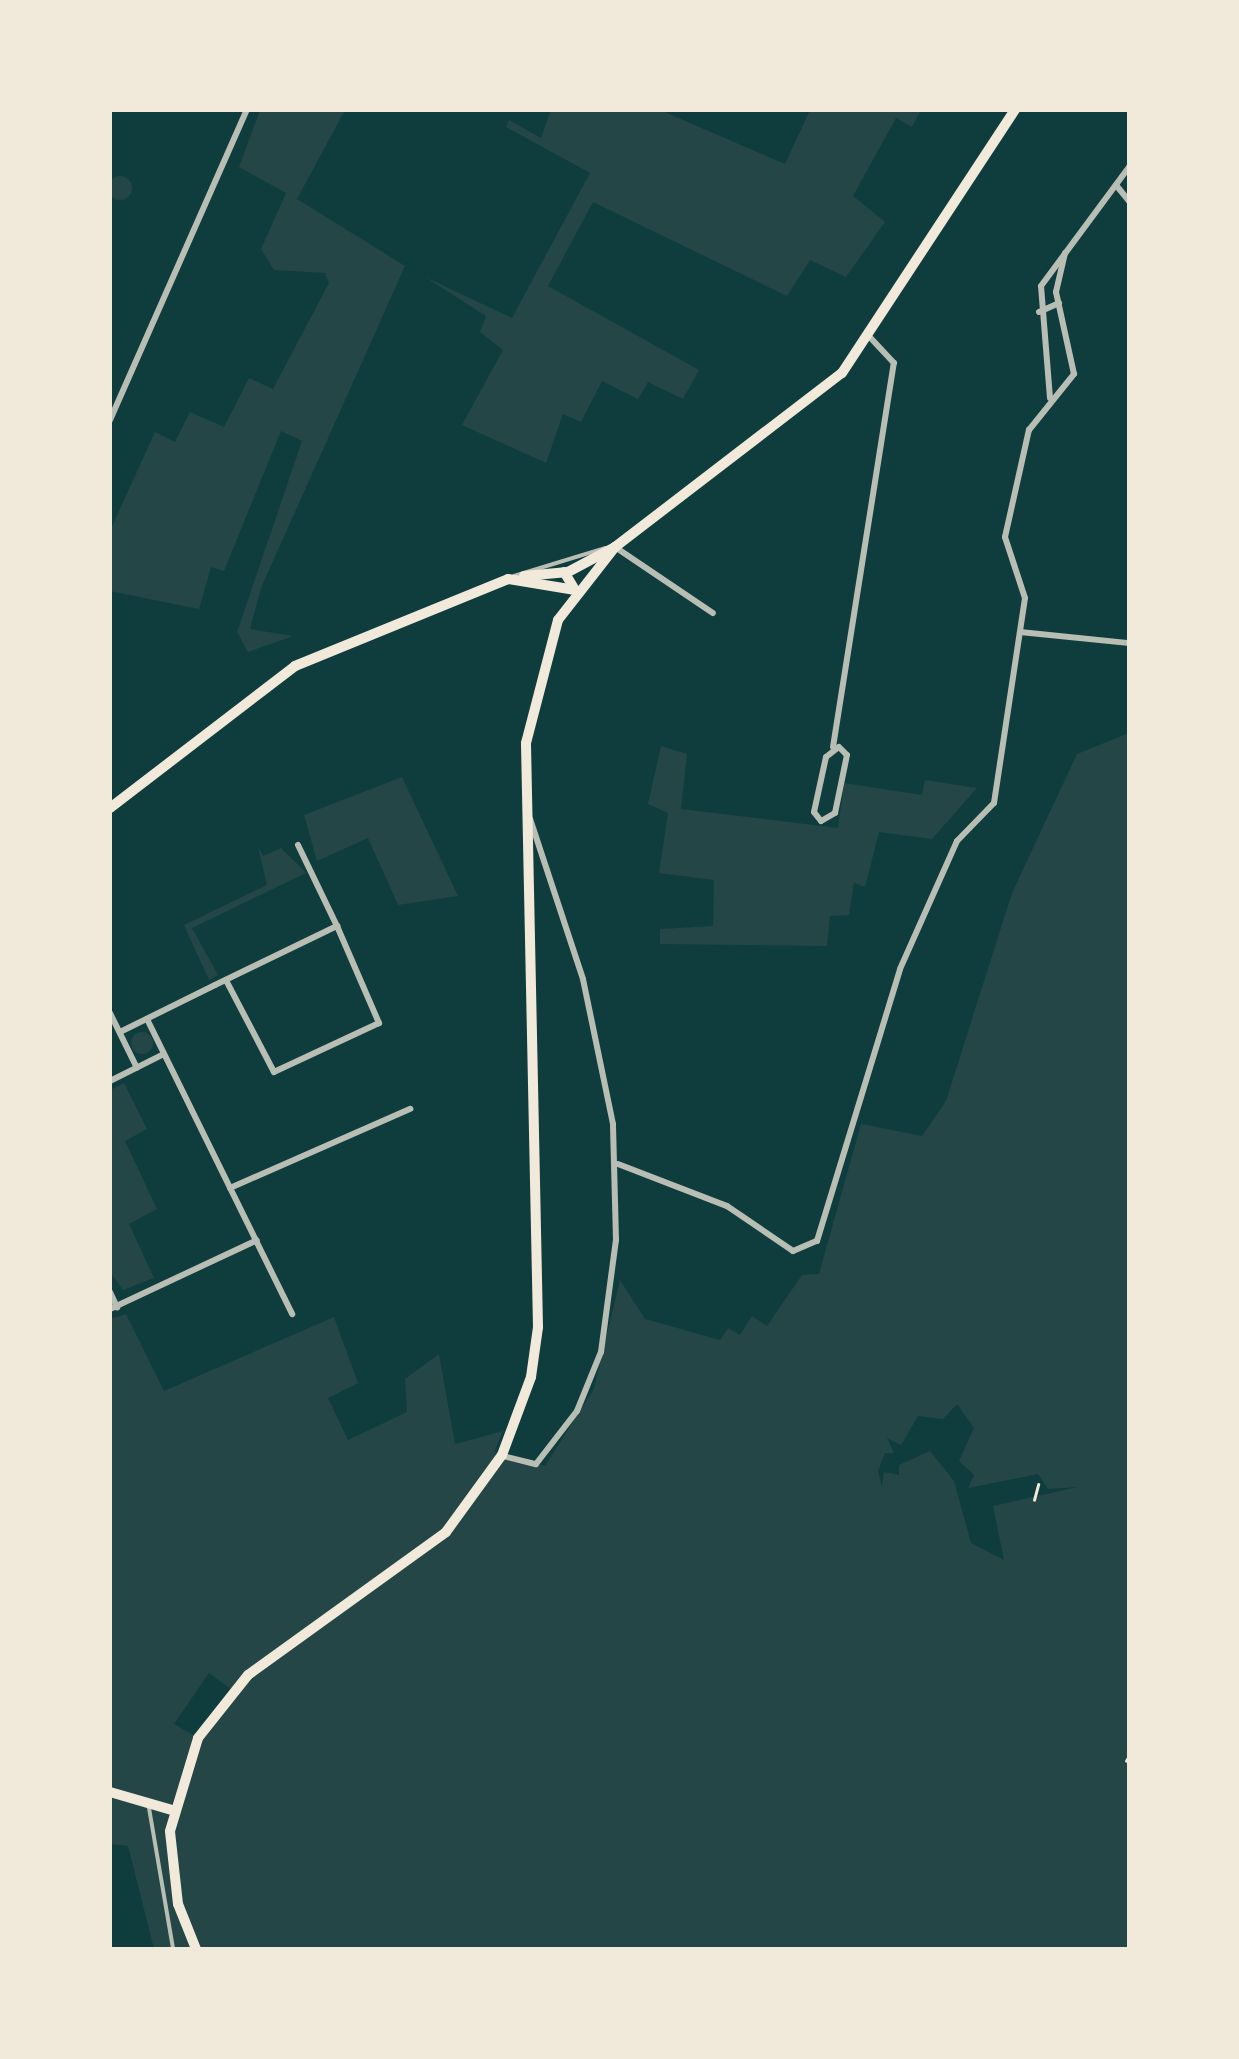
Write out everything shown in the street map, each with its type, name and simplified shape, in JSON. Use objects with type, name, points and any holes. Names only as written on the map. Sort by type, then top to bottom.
[{"type":"main road","points":[[196,1949],[173,1878],[172,1810],[190,1753],[232,1690],[446,1532],[502,1456],[538,1327],[527,814],[532,695],[575,590],[614,547],[723,456],[818,396],[868,335],[1015,110]]},
{"type":"main road","points":[[110,808],[295,666],[508,579],[564,572],[614,547]]},
{"type":"main road","points":[[564,572],[575,590]]},
{"type":"main road","points":[[508,579],[575,590]]},
{"type":"main road","points":[[110,1792],[149,1808],[172,1810]]},
{"type":"street","points":[[110,420],[247,110]]},
{"type":"street","points":[[1048,404],[1054,372],[1038,313],[1040,286],[1129,168]]},
{"type":"street","points":[[1116,185],[1129,201]]},
{"type":"street","points":[[1066,253],[1055,277],[1074,374]]},
{"type":"street","points":[[1038,313],[1059,304]]},
{"type":"street","points":[[833,747],[846,761],[835,812],[821,821],[814,812],[833,747],[894,363],[868,335]]},
{"type":"street","points":[[1054,372],[1074,374]]},
{"type":"street","points":[[618,1164],[727,1206],[793,1250],[812,1250],[900,970],[957,841],[994,803],[1025,598],[1005,537],[1028,430],[1074,374]]},
{"type":"street","points":[[614,547],[713,613]]},
{"type":"street","points":[[1020,632],[1129,643]]},
{"type":"street","points":[[502,1456],[536,1464],[591,1384],[609,1314],[618,1164],[583,979],[527,814]]},
{"type":"street","points":[[226,980],[274,1072],[373,1030],[379,1013],[298,844]]},
{"type":"street","points":[[120,1032],[337,926]]},
{"type":"street","points":[[110,1013],[137,1068]]},
{"type":"street","points":[[147,1020],[292,1314]]},
{"type":"street","points":[[110,1081],[164,1054]]},
{"type":"street","points":[[230,1188],[410,1109]]},
{"type":"street","points":[[110,1292],[114,1308],[256,1240]]},
{"type":"lane","points":[[508,579],[543,561],[614,547]]},
{"type":"lane","points":[[149,1808],[173,1949]]},
{"type":"path","points":[[1034,1500],[1038,1485]]},
{"type":"shaded area","points":[[260,110],[345,110],[297,199],[405,266],[261,588],[250,629],[293,636],[248,652],[237,632],[302,441],[281,431],[224,571],[211,567],[199,609],[110,591],[110,531],[155,432],[175,442],[190,412],[224,427],[249,378],[273,389],[329,283],[325,273],[274,270],[261,249],[286,193],[239,167]]},
{"type":"shaded area","points":[[551,110],[660,110],[785,164],[810,110],[921,110],[912,127],[896,118],[853,196],[885,222],[846,277],[810,260],[787,296],[593,202],[548,286],[699,370],[683,399],[648,382],[638,399],[602,381],[581,422],[563,414],[546,463],[462,425],[503,350],[480,332],[486,316],[425,277],[512,318],[590,173],[506,127],[509,120],[541,138]]},
{"type":"shaded area","points":[[120,176],[129,179],[129,197],[120,200],[111,197],[108,188],[111,179]]},
{"type":"shaded area","points":[[1129,733],[1129,1949],[154,1949],[128,1846],[110,1844],[110,1319],[126,1314],[164,1391],[334,1317],[358,1383],[328,1398],[348,1440],[407,1412],[405,1379],[439,1354],[455,1444],[503,1431],[494,1452],[545,1466],[594,1389],[620,1280],[645,1319],[720,1340],[728,1328],[740,1335],[752,1316],[767,1326],[802,1275],[819,1274],[861,1124],[922,1136],[946,1101],[1012,893],[1077,754]],"holes":[[[957,1404],[974,1428],[959,1461],[974,1475],[968,1488],[1038,1474],[1048,1489],[1078,1487],[993,1506],[1004,1560],[971,1543],[954,1481],[930,1451],[899,1465],[899,1475],[884,1472],[882,1487],[878,1471],[885,1453],[894,1453],[887,1438],[901,1445],[918,1416],[943,1419]],[[209,1673],[232,1690],[198,1738],[174,1724]]]},
{"type":"shaded area","points":[[661,746],[687,754],[681,809],[838,828],[844,783],[922,795],[925,780],[977,788],[932,839],[879,832],[865,887],[854,883],[849,915],[830,916],[827,946],[660,944],[660,929],[713,926],[714,880],[659,873],[668,813],[648,804]]},
{"type":"shaded area","points":[[402,777],[458,896],[398,905],[368,838],[317,861],[304,815]]},
{"type":"shaded area","points":[[258,847],[263,856],[281,848],[306,873],[192,928],[218,975],[209,980],[184,925],[267,885]]},
{"type":"shaded area","points":[[142,1032],[150,1035],[150,1051],[142,1054],[134,1051],[131,1043],[134,1035]]},
{"type":"shaded area","points":[[124,1083],[147,1129],[125,1141],[157,1209],[129,1224],[154,1278],[123,1290],[110,1272],[110,1090]]}]
